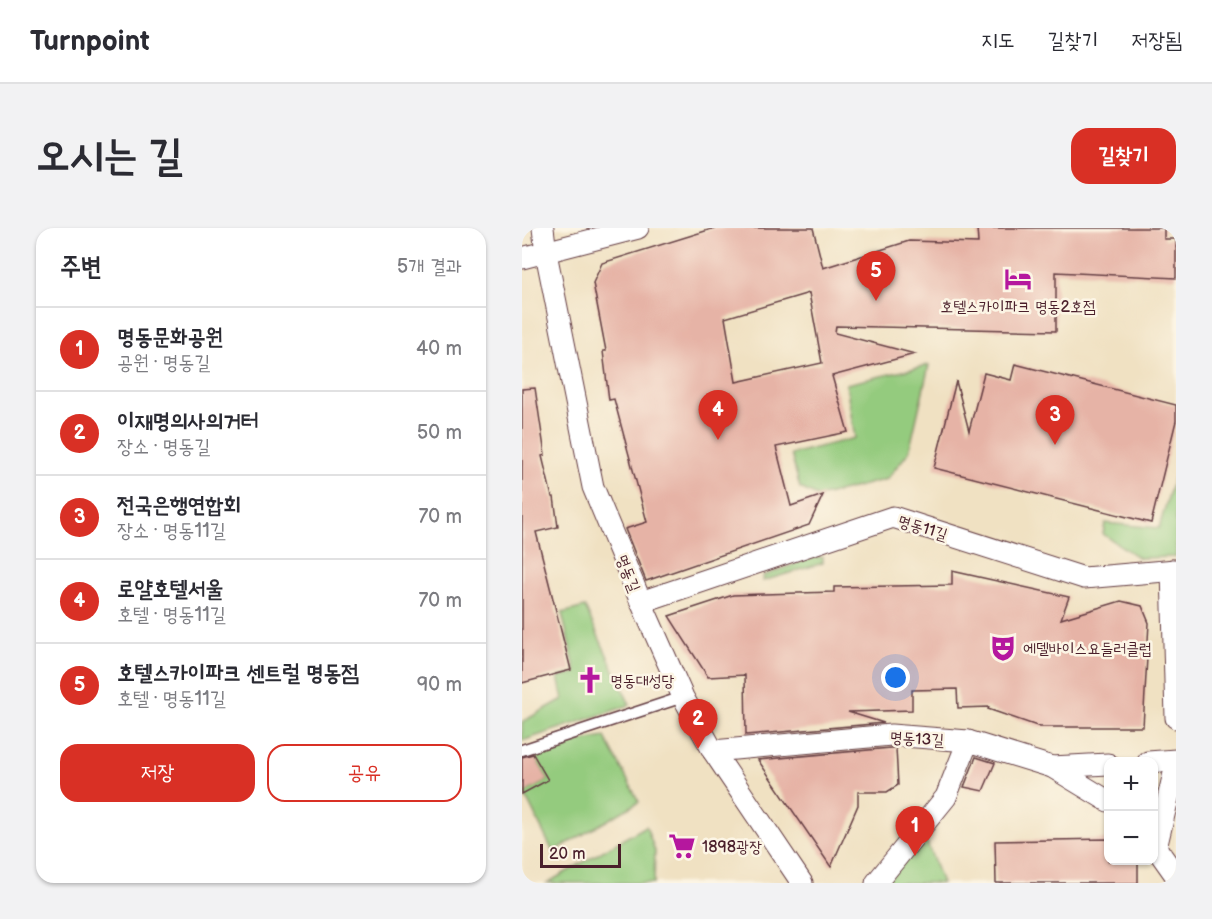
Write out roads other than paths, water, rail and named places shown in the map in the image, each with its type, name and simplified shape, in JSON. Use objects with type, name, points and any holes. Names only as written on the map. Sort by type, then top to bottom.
[{"type":"street","name":"명동길","points":[[543,228],[546,253],[594,487],[683,697],[712,751],[801,883]]},
{"type":"street","points":[[522,258],[638,228]]},
{"type":"street","name":"명동11길","points":[[641,602],[892,517],[1084,578],[1174,570]]},
{"type":"street","points":[[1174,570],[1176,718]]},
{"type":"street","name":"명동13길","points":[[712,751],[891,735],[968,741],[1052,767],[1104,799]]},
{"type":"street","points":[[876,883],[946,797],[968,741]]},
{"type":"street","points":[[1158,761],[1176,760]]},
{"type":"street","points":[[1052,767],[1104,764]]},
{"type":"street","points":[[1158,834],[1176,765]]},
{"type":"street","points":[[1158,850],[1176,876]]},
{"type":"lane","points":[[522,750],[683,697]]},
{"type":"place","name":"호텔스카이파크 명동2호점","points":[[1018,279]]},
{"type":"place","name":"호텔스카이파크 센트럴 명동점","points":[[876,301]]},
{"type":"place","name":"로얄호텔서울","points":[[718,440]]},
{"type":"place","name":"전국은행연합회","points":[[1055,445]]},
{"type":"place","name":"에델바이스요들러클럽","points":[[1003,648]]},
{"type":"place","name":"명동대성당","points":[[590,680]]},
{"type":"place","name":"이재명의사의거터","points":[[698,749]]},
{"type":"place","name":"1898광장","points":[[682,846]]},
{"type":"place","name":"명동문화공원","points":[[915,856]]}]
